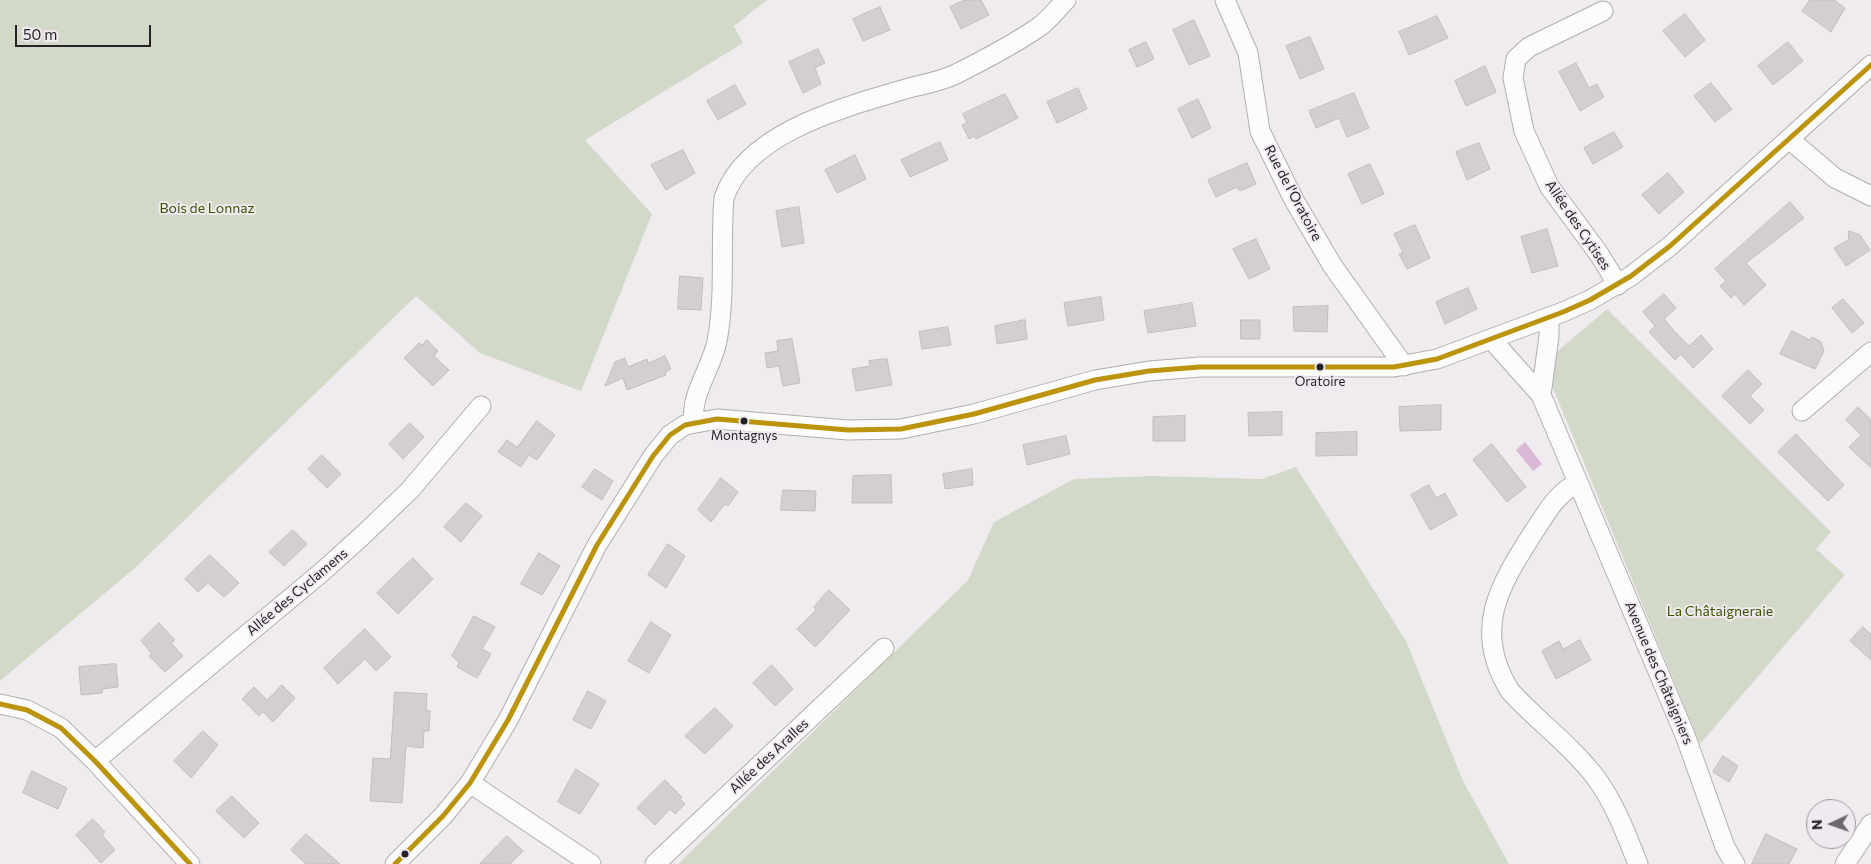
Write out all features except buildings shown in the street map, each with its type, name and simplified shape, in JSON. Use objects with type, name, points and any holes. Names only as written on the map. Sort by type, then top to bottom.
[{"type":"street","points":[[694,422],[692,410],[716,343],[720,314],[724,198],[728,186],[742,167],[784,134],[833,111],[955,74],[1040,26],[1066,0]]},
{"type":"street","name":"Rue de l'Oratoire","points":[[1225,0],[1248,54],[1260,131],[1294,200],[1332,265],[1404,366]]},
{"type":"street","name":"Allée des Cytises","points":[[1603,11],[1529,47],[1516,59],[1513,78],[1524,131],[1549,186],[1599,254],[1618,284]]},
{"type":"street","points":[[395,864],[443,816],[470,783],[508,720],[597,544],[664,441],[676,430],[694,422],[736,419],[848,430],[901,429],[974,414],[1095,380],[1166,369],[1404,366],[1437,359],[1549,318],[1618,284],[1670,246],[1871,65]]},
{"type":"street","points":[[1789,139],[1835,178],[1871,196]]},
{"type":"street","points":[[1541,395],[1549,336],[1549,318]]},
{"type":"street","name":"Avenue des Châtaigniers","points":[[1492,339],[1541,395],[1696,761],[1725,847],[1735,864]]},
{"type":"street","points":[[1802,411],[1871,352]]},
{"type":"street","name":"Allée des Cyclamens","points":[[95,761],[363,536],[410,490],[481,406]]},
{"type":"street","points":[[1578,483],[1558,496],[1511,568],[1492,614],[1492,646],[1502,677],[1510,690],[1585,766],[1604,789],[1618,815],[1638,864]]},
{"type":"street","name":"Allée des Aralles","points":[[655,864],[884,648]]},
{"type":"street","points":[[0,704],[27,710],[44,717],[61,728],[95,761],[190,864]]},
{"type":"street","points":[[470,783],[591,864]]},
{"type":"street","points":[[1845,864],[1871,824]]},
{"type":"green space","name":"Bois de Lonnaz","points":[[0,0],[767,0],[734,26],[743,43],[585,140],[652,214],[581,391],[480,353],[416,296],[136,567],[0,681]]},
{"type":"green space","name":"La Châtaigneraie","points":[[1607,309],[1831,532],[1816,549],[1845,575],[1700,744],[1550,381],[1553,359],[1559,350]]},
{"type":"green space","points":[[1296,467],[1406,641],[1463,781],[1509,864],[678,864],[968,580],[994,522],[1074,479],[1153,476],[1262,479]]},
{"type":"shaded area","points":[[1525,442],[1542,464],[1533,471],[1516,450]]},
{"type":"transit line","name":"N","points":[[395,864],[443,816],[470,783],[508,720],[597,545],[653,456],[670,435],[685,425],[717,419],[848,430],[901,429],[974,414],[1095,380],[1149,371],[1200,367],[1394,367],[1437,359],[1563,312],[1590,300],[1631,276],[1670,246],[1871,65]]},
{"type":"transit line","name":"N","points":[[0,704],[27,710],[61,728],[95,761],[190,864]]},
{"type":"place","name":"Oratoire","points":[[1320,367]]},
{"type":"place","name":"Montagnys","points":[[744,421]]}]
